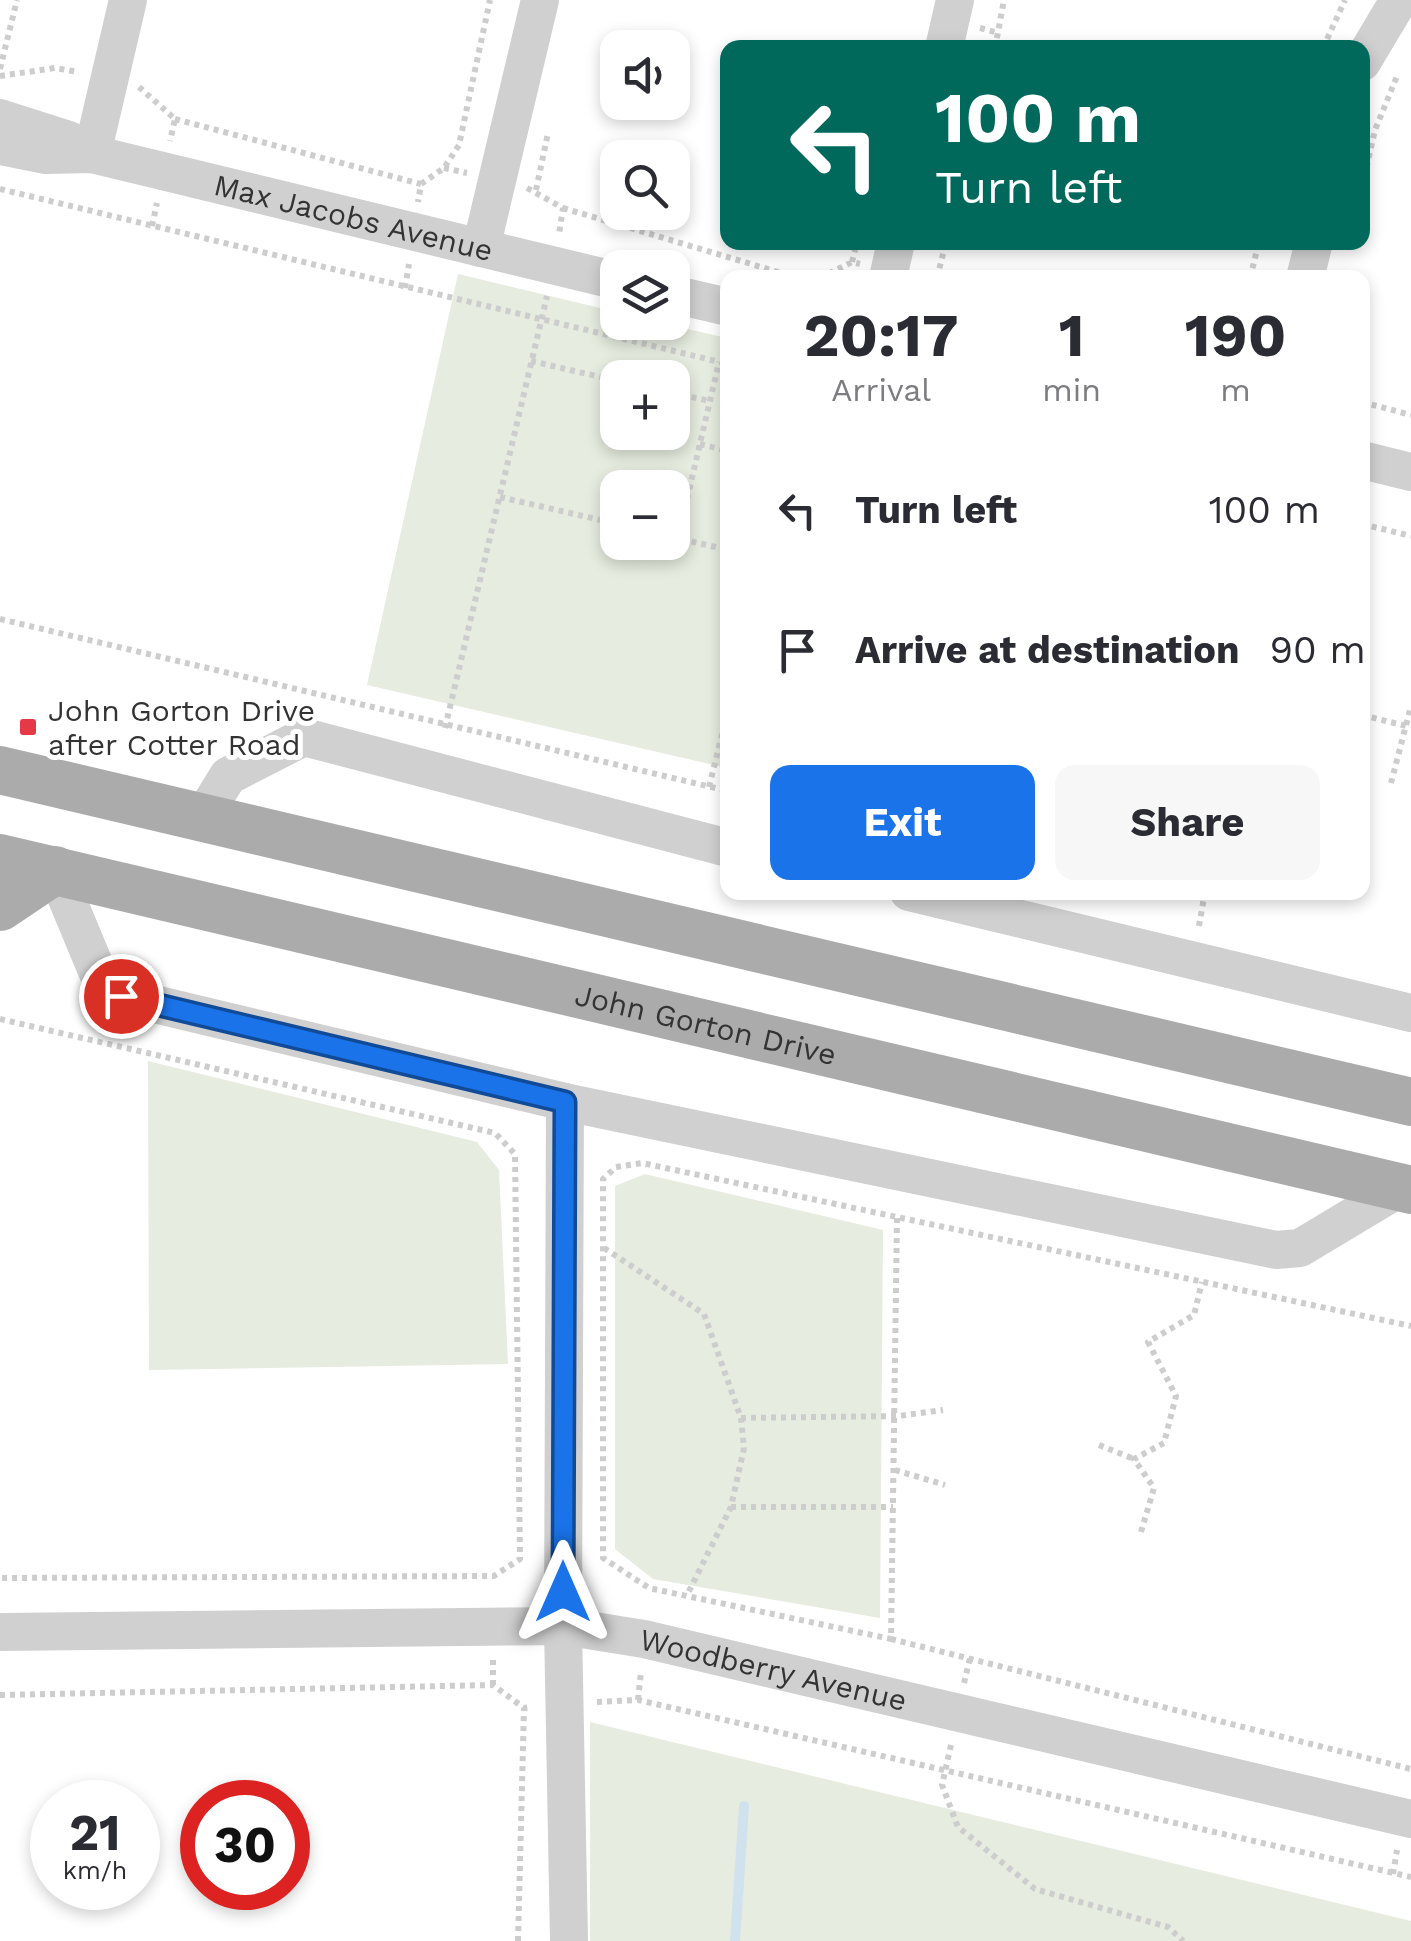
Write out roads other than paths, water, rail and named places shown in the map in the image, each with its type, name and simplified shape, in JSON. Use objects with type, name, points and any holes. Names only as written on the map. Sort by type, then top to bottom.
[{"type":"main road","points":[[0,770],[1411,1102]]},
{"type":"main road","name":"John Gorton Drive","points":[[0,858],[1406,1189]]},
{"type":"main road","points":[[0,907],[55,870]]},
{"type":"street","points":[[92,154],[128,0]]},
{"type":"street","points":[[481,248],[540,0]]},
{"type":"street","points":[[946,40],[955,0]]},
{"type":"street","points":[[1370,48],[1398,0]]},
{"type":"street","name":"Max Jacobs Avenue","points":[[0,118],[57,132],[92,154]]},
{"type":"street","name":"Max Jacobs Avenue","points":[[0,146],[46,155],[92,154],[600,277]]},
{"type":"street","points":[[690,298],[720,306]]},
{"type":"street","points":[[1370,462],[1411,472]]},
{"type":"street","points":[[202,818],[228,776],[304,737],[720,846]]},
{"type":"street","points":[[55,870],[97,970],[121,996],[565,1102],[1276,1250],[1300,1248],[1406,1189]]},
{"type":"street","points":[[942,900],[1411,1014]]},
{"type":"street","points":[[565,1102],[563,1626],[569,1941]]},
{"type":"street","name":"Woodberry Avenue","points":[[0,1632],[563,1626],[644,1639],[1411,1819]]},
{"type":"waterway","points":[[735,1941],[744,1806]]},
{"type":"place","name":"John Gorton Drive after Cotter Road","points":[[28,727]]}]
